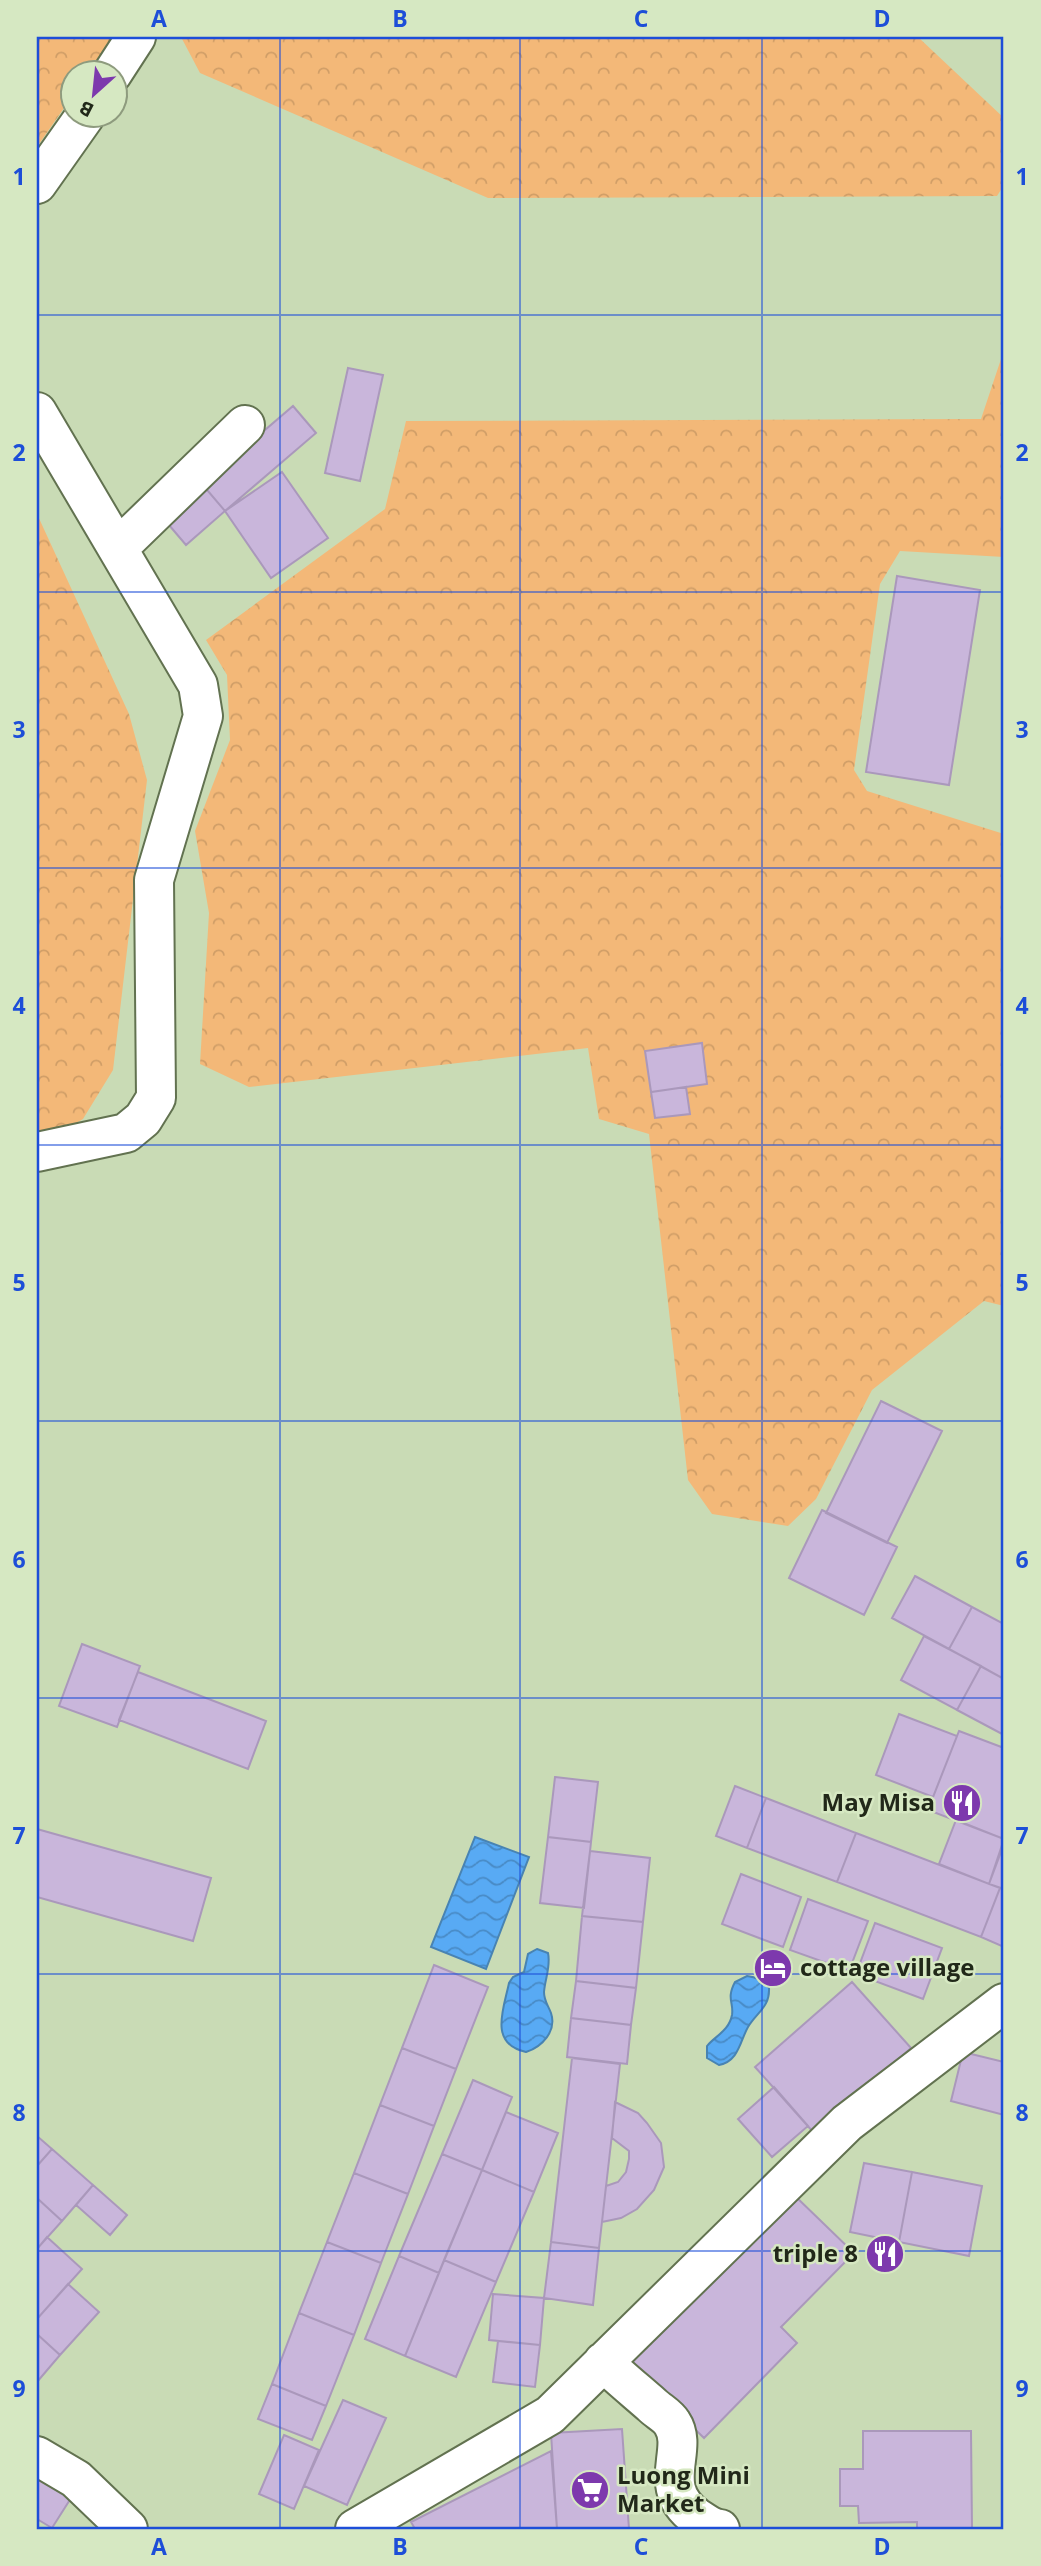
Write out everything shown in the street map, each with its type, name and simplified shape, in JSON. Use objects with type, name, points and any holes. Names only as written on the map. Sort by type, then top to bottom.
[{"type":"street","points":[[121,60],[136,37]]},
{"type":"street","points":[[37,184],[75,130]]},
{"type":"street","points":[[37,412],[198,685],[203,716],[154,880],[156,1098],[143,1119],[126,1133],[37,1152]]},
{"type":"street","points":[[118,548],[245,425]]},
{"type":"street","points":[[355,2529],[550,2415],[847,2123],[1004,2003]]},
{"type":"street","points":[[603,2362],[672,2423],[679,2441],[674,2463],[676,2488],[684,2505],[694,2515],[720,2529]]},
{"type":"street","points":[[37,2456],[76,2479],[128,2529]]},
{"type":"green space","points":[[37,37],[114,37],[97,60],[60,60],[60,114],[37,147]]},
{"type":"green space","points":[[181,37],[918,37],[1004,118],[1004,185],[997,196],[488,198],[200,73]]},
{"type":"green space","points":[[1004,350],[1004,557],[900,551],[880,584],[854,770],[867,791],[1004,834],[1004,1306],[984,1301],[872,1390],[816,1499],[788,1526],[712,1514],[688,1480],[649,1134],[599,1119],[588,1048],[249,1087],[200,1064],[209,913],[195,831],[230,740],[227,675],[206,640],[385,509],[406,421],[981,419]]},
{"type":"green space","points":[[37,514],[129,714],[147,780],[113,1070],[83,1119],[54,1136],[37,1139]]},
{"type":"water","points":[[475,1837],[529,1857],[486,1969],[431,1947]]},
{"type":"water","points":[[537,1949],[548,1953],[549,1958],[544,1992],[552,2026],[543,2042],[526,2052],[514,2048],[507,2041],[501,2024],[502,2014],[509,1983],[513,1977],[524,1972],[528,1954]]},
{"type":"water","points":[[747,1976],[754,1977],[769,1988],[769,1995],[748,2027],[735,2055],[719,2065],[707,2058],[707,2046],[728,2025],[732,2015],[732,1988],[735,1982]]},
{"type":"building","points":[[348,368],[383,375],[360,481],[325,473]]},
{"type":"building","points":[[293,406],[316,433],[225,511],[202,484]]},
{"type":"building","points":[[282,472],[328,538],[271,578],[225,511]]},
{"type":"building","points":[[202,484],[225,511],[186,545],[163,518]]},
{"type":"building","points":[[897,576],[980,590],[949,785],[866,772]]},
{"type":"building","points":[[702,1043],[707,1084],[651,1092],[645,1051]]},
{"type":"building","points":[[686,1087],[690,1114],[655,1118],[651,1092]]},
{"type":"building","points":[[881,1401],[942,1431],[887,1543],[826,1513]]},
{"type":"building","points":[[822,1510],[897,1547],[864,1615],[789,1578]]},
{"type":"building","points":[[915,1576],[972,1607],[949,1649],[892,1618]]},
{"type":"building","points":[[972,1607],[1004,1624],[1004,1679],[949,1649]]},
{"type":"building","points":[[924,1636],[981,1666],[957,1710],[901,1680]]},
{"type":"building","points":[[82,1644],[140,1666],[117,1727],[59,1706]]},
{"type":"building","points":[[981,1666],[1004,1679],[1004,1735],[957,1710]]},
{"type":"building","points":[[138,1672],[266,1721],[248,1769],[119,1720]]},
{"type":"building","points":[[899,1714],[957,1736],[933,1797],[876,1775]]},
{"type":"building","points":[[959,1731],[1004,1748],[1004,1839],[928,1810]]},
{"type":"building","points":[[555,1777],[598,1782],[591,1842],[548,1837]]},
{"type":"building","points":[[735,1786],[766,1798],[747,1848],[716,1836]]},
{"type":"building","points":[[766,1798],[856,1833],[837,1882],[747,1848]]},
{"type":"building","points":[[956,1820],[1004,1839],[989,1884],[939,1864]]},
{"type":"building","points":[[37,1829],[211,1878],[193,1941],[37,1897]]},
{"type":"building","points":[[856,1833],[1000,1888],[981,1937],[837,1882]]},
{"type":"building","points":[[548,1837],[591,1842],[584,1908],[540,1903]]},
{"type":"building","points":[[1004,1844],[1004,1889],[989,1884]]},
{"type":"building","points":[[590,1851],[650,1858],[643,1922],[582,1916]]},
{"type":"building","points":[[741,1874],[801,1897],[783,1947],[722,1924]]},
{"type":"building","points":[[1000,1888],[1004,1889],[1004,1947],[981,1937]]},
{"type":"building","points":[[808,1899],[868,1921],[849,1971],[790,1950]]},
{"type":"building","points":[[582,1916],[643,1922],[636,1988],[576,1981]]},
{"type":"building","points":[[875,1923],[942,1948],[923,1999],[856,1974]]},
{"type":"building","points":[[434,1965],[488,1987],[456,2069],[402,2048]]},
{"type":"building","points":[[576,1981],[636,1988],[631,2025],[571,2018]]},
{"type":"building","points":[[852,1982],[911,2048],[814,2133],[755,2067]]},
{"type":"building","points":[[571,2018],[631,2025],[627,2064],[567,2057]]},
{"type":"building","points":[[402,2048],[456,2069],[434,2126],[380,2105]]},
{"type":"building","points":[[963,2052],[1004,2062],[1004,2115],[951,2101]]},
{"type":"building","points":[[572,2058],[620,2064],[599,2248],[551,2242]]},
{"type":"building","points":[[473,2080],[512,2097],[482,2170],[442,2154]]},
{"type":"building","points":[[774,2087],[808,2126],[772,2157],[738,2119]]},
{"type":"building","points":[[615,2102],[638,2113],[647,2123],[661,2143],[664,2167],[654,2190],[637,2209],[621,2218],[602,2222],[606,2186],[618,2182],[626,2172],[629,2159],[629,2151],[612,2138]]},
{"type":"building","points":[[380,2105],[434,2126],[408,2194],[354,2173]]},
{"type":"building","points":[[506,2112],[558,2133],[534,2192],[482,2170]]},
{"type":"building","points":[[37,2136],[52,2149],[37,2166]]},
{"type":"building","points":[[52,2149],[93,2185],[62,2221],[37,2198],[37,2166]]},
{"type":"building","points":[[442,2154],[482,2170],[439,2273],[399,2256]]},
{"type":"building","points":[[864,2163],[912,2172],[899,2242],[850,2232]]},
{"type":"building","points":[[482,2170],[534,2192],[496,2282],[444,2260]]},
{"type":"building","points":[[912,2172],[982,2186],[969,2256],[899,2242]]},
{"type":"building","points":[[354,2173],[408,2194],[381,2263],[327,2242]]},
{"type":"building","points":[[93,2185],[127,2215],[110,2235],[76,2205]]},
{"type":"building","points":[[793,2194],[854,2253],[781,2327],[797,2343],[704,2438],[626,2362]]},
{"type":"building","points":[[37,2198],[62,2221],[37,2249]]},
{"type":"building","points":[[47,2237],[82,2269],[37,2319],[37,2249]]},
{"type":"building","points":[[327,2242],[381,2263],[354,2335],[299,2313]]},
{"type":"building","points":[[551,2242],[599,2248],[593,2305],[544,2298]]},
{"type":"building","points":[[399,2256],[439,2273],[405,2356],[365,2339]]},
{"type":"building","points":[[444,2260],[496,2282],[456,2377],[405,2356]]},
{"type":"building","points":[[68,2284],[99,2312],[60,2355],[37,2334],[37,2319]]},
{"type":"building","points":[[493,2294],[544,2298],[540,2345],[489,2340]]},
{"type":"building","points":[[299,2313],[354,2335],[326,2406],[272,2384]]},
{"type":"building","points":[[37,2334],[60,2355],[37,2382]]},
{"type":"building","points":[[498,2341],[540,2345],[535,2387],[493,2382]]},
{"type":"building","points":[[272,2384],[326,2406],[312,2440],[258,2419]]},
{"type":"building","points":[[343,2400],[386,2418],[347,2505],[304,2486]]},
{"type":"building","name":"Luong Mini Market","points":[[622,2429],[629,2529],[557,2529],[551,2433]]},
{"type":"building","points":[[863,2431],[971,2431],[972,2529],[917,2529],[917,2522],[859,2523],[858,2506],[840,2506],[840,2469],[863,2469]]},
{"type":"building","points":[[284,2435],[319,2450],[294,2509],[259,2494]]},
{"type":"building","points":[[551,2451],[557,2529],[415,2529],[411,2522]]},
{"type":"building","points":[[37,2476],[71,2498],[52,2528],[37,2519]]},
{"type":"place","name":"May Misa","points":[[962,1803]]},
{"type":"place","name":"cottage village","points":[[773,1968]]},
{"type":"place","name":"triple 8","points":[[885,2254]]},
{"type":"place","name":"Luong Mini Market","points":[[590,2490]]}]
